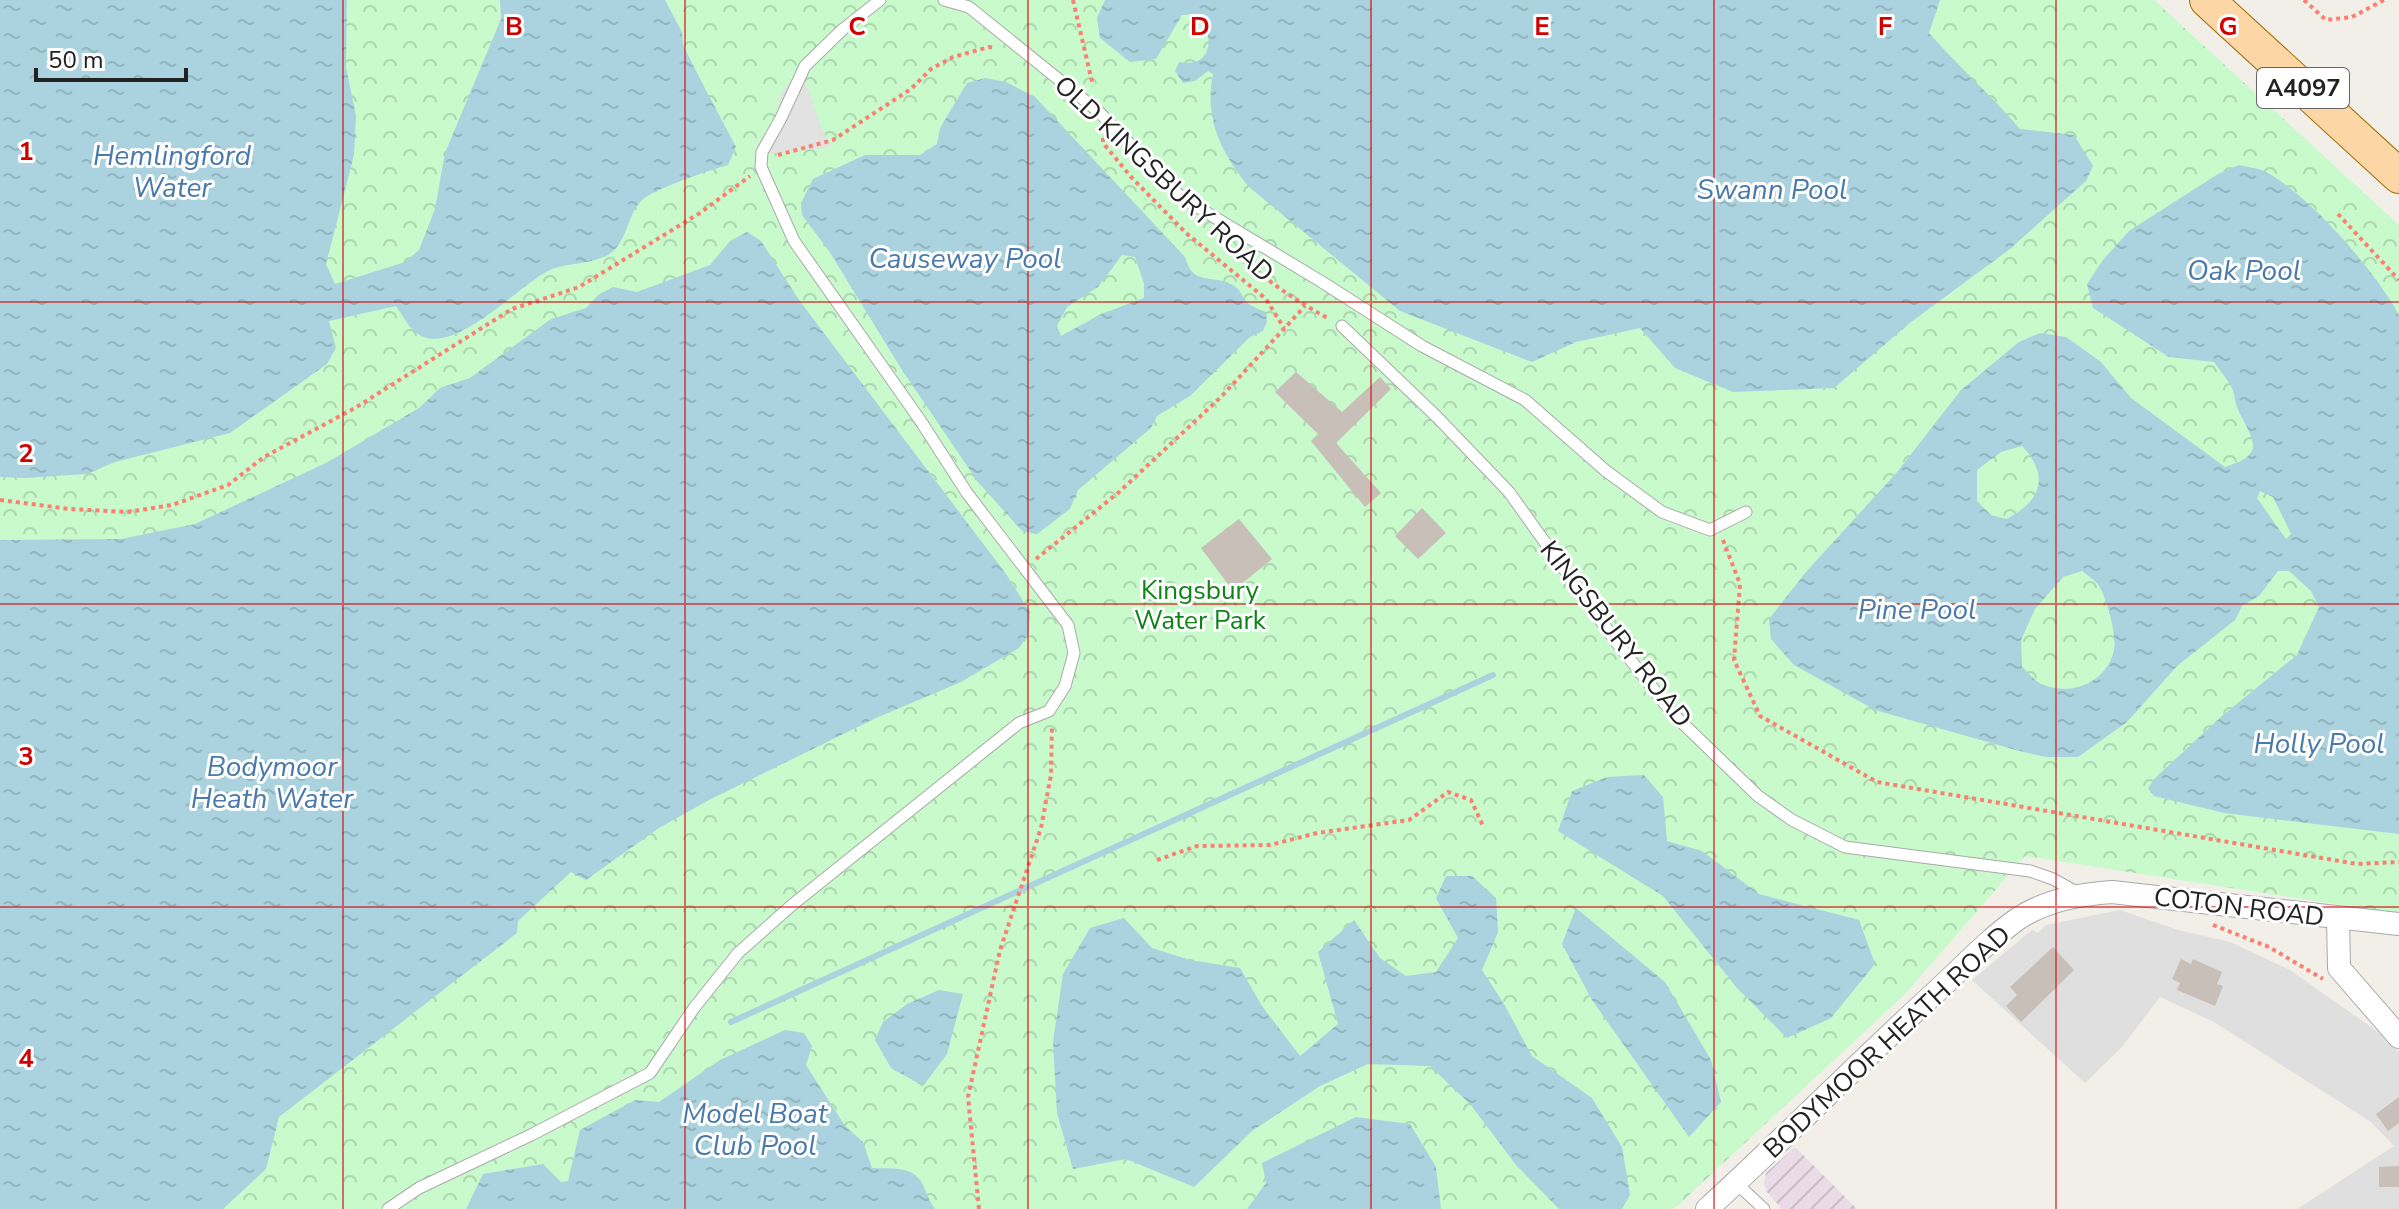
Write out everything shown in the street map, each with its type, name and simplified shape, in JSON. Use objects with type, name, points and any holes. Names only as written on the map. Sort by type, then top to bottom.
[{"type":"main road","name":"A4097","points":[[2207,0],[2399,176]]},
{"type":"street","name":"COTON ROAD","points":[[2079,894],[2112,892],[2399,924]]},
{"type":"street","name":"BODYMOOR HEATH ROAD","points":[[1707,1209],[1785,1138],[1874,1049],[2019,919],[2079,894]]},
{"type":"street","points":[[2338,918],[2339,968],[2399,1037]]},
{"type":"lane","points":[[388,1209],[419,1188],[531,1135],[650,1073],[694,1008],[749,944],[792,905],[1019,723],[1049,711],[1065,686],[1074,653],[1068,625],[967,493],[920,420],[794,241],[761,167],[762,152],[805,66],[842,30],[880,0]]},
{"type":"lane","name":"OLD KINGSBURY ROAD","points":[[944,0],[969,7],[1099,112],[1181,197],[1422,346],[1525,400],[1606,471],[1662,512],[1710,530],[1718,526]]},
{"type":"lane","name":"KINGSBURY ROAD","points":[[1342,326],[1437,417],[1509,492],[1614,639],[1673,714],[1758,796],[1792,820],[1845,847],[2030,871],[2053,879],[2079,894]]},
{"type":"lane","points":[[1718,526],[1746,512]]},
{"type":"lane","points":[[1736,1183],[1764,1209]]},
{"type":"path","points":[[2304,0],[2326,20],[2352,17],[2384,0]]},
{"type":"path","points":[[0,500],[70,509],[128,512],[172,505],[228,485],[264,457],[355,408],[512,309],[579,287],[700,213],[770,157],[833,140],[911,89],[931,69],[953,57],[989,47],[1036,60]]},
{"type":"path","points":[[2338,214],[2399,280]]},
{"type":"path","name":"OLD KINGSBURY ROAD","points":[[1220,237],[1239,257],[1305,306],[1342,326]]},
{"type":"path","points":[[1026,567],[1118,493],[1221,397],[1305,306]]},
{"type":"path","points":[[1718,526],[1740,584],[1734,660],[1760,716],[1877,782],[2357,864],[2399,862]]},
{"type":"path","points":[[979,1209],[968,1097],[1000,950],[1041,828],[1051,775],[1052,723],[1049,711]]},
{"type":"path","points":[[1157,860],[1197,846],[1270,845],[1317,833],[1409,820],[1448,792],[1471,800],[1484,828]]},
{"type":"path","points":[[2202,922],[2233,931],[2269,947],[2327,982]]},
{"type":"shaded area","points":[[792,80],[805,80],[831,147],[769,154],[781,93]]},
{"type":"shaded area","points":[[2120,910],[2178,930],[2230,942],[2290,970],[2381,1034],[2399,1052],[2399,1209],[2297,1209],[2394,1146],[2371,1122],[2214,1022],[2160,997],[2121,1048],[2085,1083],[1972,980],[2032,930],[2038,933],[2046,925]]},
{"type":"shaded area","points":[[1795,1147],[1857,1209],[1782,1209],[1767,1192],[1764,1183],[1766,1173]]},
{"type":"green space","name":"Kingsbury Water Park","points":[[0,0],[2154,0],[2399,225],[2399,914],[2025,856],[1905,994],[1674,1209],[0,1209]]},
{"type":"water","name":"Hemlingford Water","points":[[0,0],[347,0],[346,67],[356,116],[354,155],[326,264],[335,284],[405,262],[419,250],[435,209],[445,153],[501,19],[500,0],[665,0],[682,32],[683,45],[736,147],[728,165],[670,185],[642,200],[619,245],[606,256],[552,269],[465,330],[446,337],[429,338],[411,329],[396,306],[329,321],[336,348],[327,364],[230,433],[115,462],[87,474],[0,477]]},
{"type":"water","name":"Swann Pool","points":[[1105,0],[1940,0],[1929,33],[1940,45],[2020,129],[2074,135],[2093,166],[2086,181],[2010,249],[1911,322],[1834,388],[1733,392],[1675,368],[1640,328],[1576,342],[1532,362],[1400,311],[1249,187],[1230,161],[1217,134],[1211,105],[1213,74],[1208,71],[1195,81],[1183,83],[1175,71],[1179,62],[1199,60],[1208,48],[1207,31],[1199,14],[1182,15],[1156,59],[1130,62],[1100,38],[1097,18]]},
{"type":"water","name":"Causeway Pool","points":[[985,78],[1006,82],[1035,97],[1185,257],[1194,273],[1229,283],[1238,289],[1248,304],[1266,312],[1267,322],[1263,331],[1250,337],[1190,396],[1157,416],[1151,428],[1078,490],[1070,509],[1037,534],[1022,531],[978,482],[902,370],[829,251],[802,215],[801,203],[813,179],[865,155],[920,155],[937,144],[940,128],[967,83]],"holes":[[[1122,255],[1135,257],[1144,283],[1144,298],[1101,314],[1061,336],[1057,326],[1067,307],[1098,287]]]},
{"type":"water","points":[[2239,165],[2264,171],[2281,182],[2320,215],[2358,256],[2399,315],[2399,834],[2224,813],[2154,796],[2148,788],[2223,715],[2297,655],[2319,607],[2311,591],[2289,571],[2278,571],[2259,596],[2242,606],[2235,620],[2177,666],[2127,722],[2078,757],[2047,757],[2023,752],[1875,710],[1794,665],[1771,639],[1769,619],[1806,572],[1898,471],[1961,390],[2019,342],[2040,333],[2066,337],[2101,362],[2131,398],[2225,467],[2247,457],[2253,446],[2252,439],[2232,388],[2214,362],[2169,357],[2093,308],[2087,284],[2129,231],[2218,174]],"holes":[[[2022,446],[2031,457],[2039,478],[2034,496],[2006,519],[1991,515],[1977,501],[1977,470],[2001,452]],[[2260,491],[2273,497],[2291,534],[2286,539],[2257,498]],[[2082,571],[2097,583],[2107,605],[2114,643],[2104,671],[2086,684],[2064,689],[2041,684],[2022,667],[2021,640],[2035,609],[2063,577]]]},
{"type":"water","name":"Bodymoor Heath Water","points":[[747,232],[761,241],[799,300],[1006,574],[1030,612],[1029,633],[1019,648],[961,682],[876,718],[709,800],[659,828],[586,880],[571,872],[518,921],[517,933],[279,1117],[266,1169],[223,1209],[0,1209],[0,540],[121,539],[195,524],[326,463],[419,408],[440,388],[470,378],[551,319],[586,308],[598,295],[613,287],[637,292],[710,265],[730,241]]},
{"type":"water","points":[[1644,775],[1663,797],[1667,841],[1702,851],[1759,894],[1859,920],[1875,964],[1831,1018],[1787,1038],[1737,988],[1663,896],[1558,831],[1572,791],[1607,777]]},
{"type":"water","points":[[1446,876],[1472,876],[1496,898],[1498,932],[1482,970],[1532,1056],[1592,1098],[1622,1147],[1630,1195],[1622,1209],[1559,1209],[1516,1165],[1470,1104],[1430,1066],[1368,1064],[1320,1086],[1252,1131],[1194,1187],[1126,1159],[1073,1169],[1057,1113],[1053,1042],[1063,974],[1090,928],[1124,918],[1152,948],[1190,960],[1240,968],[1262,1006],[1300,1056],[1338,1024],[1318,952],[1354,920],[1380,958],[1406,976],[1436,972],[1458,938],[1436,898]]},
{"type":"water","points":[[1576,908],[1665,982],[1711,1060],[1721,1102],[1689,1137],[1592,1000],[1562,944]]},
{"type":"water","points":[[939,990],[963,994],[947,1054],[923,1086],[891,1068],[875,1040],[883,1022],[907,1004]]},
{"type":"water","name":"Model Boat Club Pool","points":[[785,1030],[804,1033],[812,1046],[806,1065],[845,1126],[863,1142],[872,1168],[898,1169],[915,1175],[935,1209],[466,1209],[483,1174],[543,1164],[561,1182],[568,1181],[580,1130],[635,1100],[659,1102],[720,1060]]},
{"type":"water","points":[[1356,1117],[1410,1124],[1436,1167],[1441,1209],[1247,1209],[1266,1183],[1262,1163]]},
{"type":"building","points":[[1296,372],[1342,412],[1380,377],[1391,389],[1336,443],[1381,493],[1365,507],[1311,441],[1318,434],[1275,392]]},
{"type":"building","points":[[1422,508],[1446,533],[1418,559],[1395,536]]},
{"type":"building","points":[[1239,519],[1272,559],[1233,591],[1201,548]]},
{"type":"building","points":[[2053,947],[2074,970],[2021,1022],[2006,1006],[2017,995],[2010,987]]},
{"type":"building","points":[[2181,959],[2191,964],[2193,959],[2222,972],[2217,984],[2223,986],[2215,1006],[2177,990],[2180,983],[2172,979]]},
{"type":"building","points":[[2399,1097],[2399,1123],[2388,1131],[2376,1114]]},
{"type":"building","points":[[2399,1166],[2399,1187],[2379,1187],[2379,1167]]},
{"type":"waterway","points":[[731,1022],[1493,675]]},
{"type":"water label","name":"Oak Pool","points":[[2244,271]]},
{"type":"water label","name":"Pine Pool","points":[[1917,610]]},
{"type":"water label","name":"Holly Pool","points":[[2319,744]]}]
